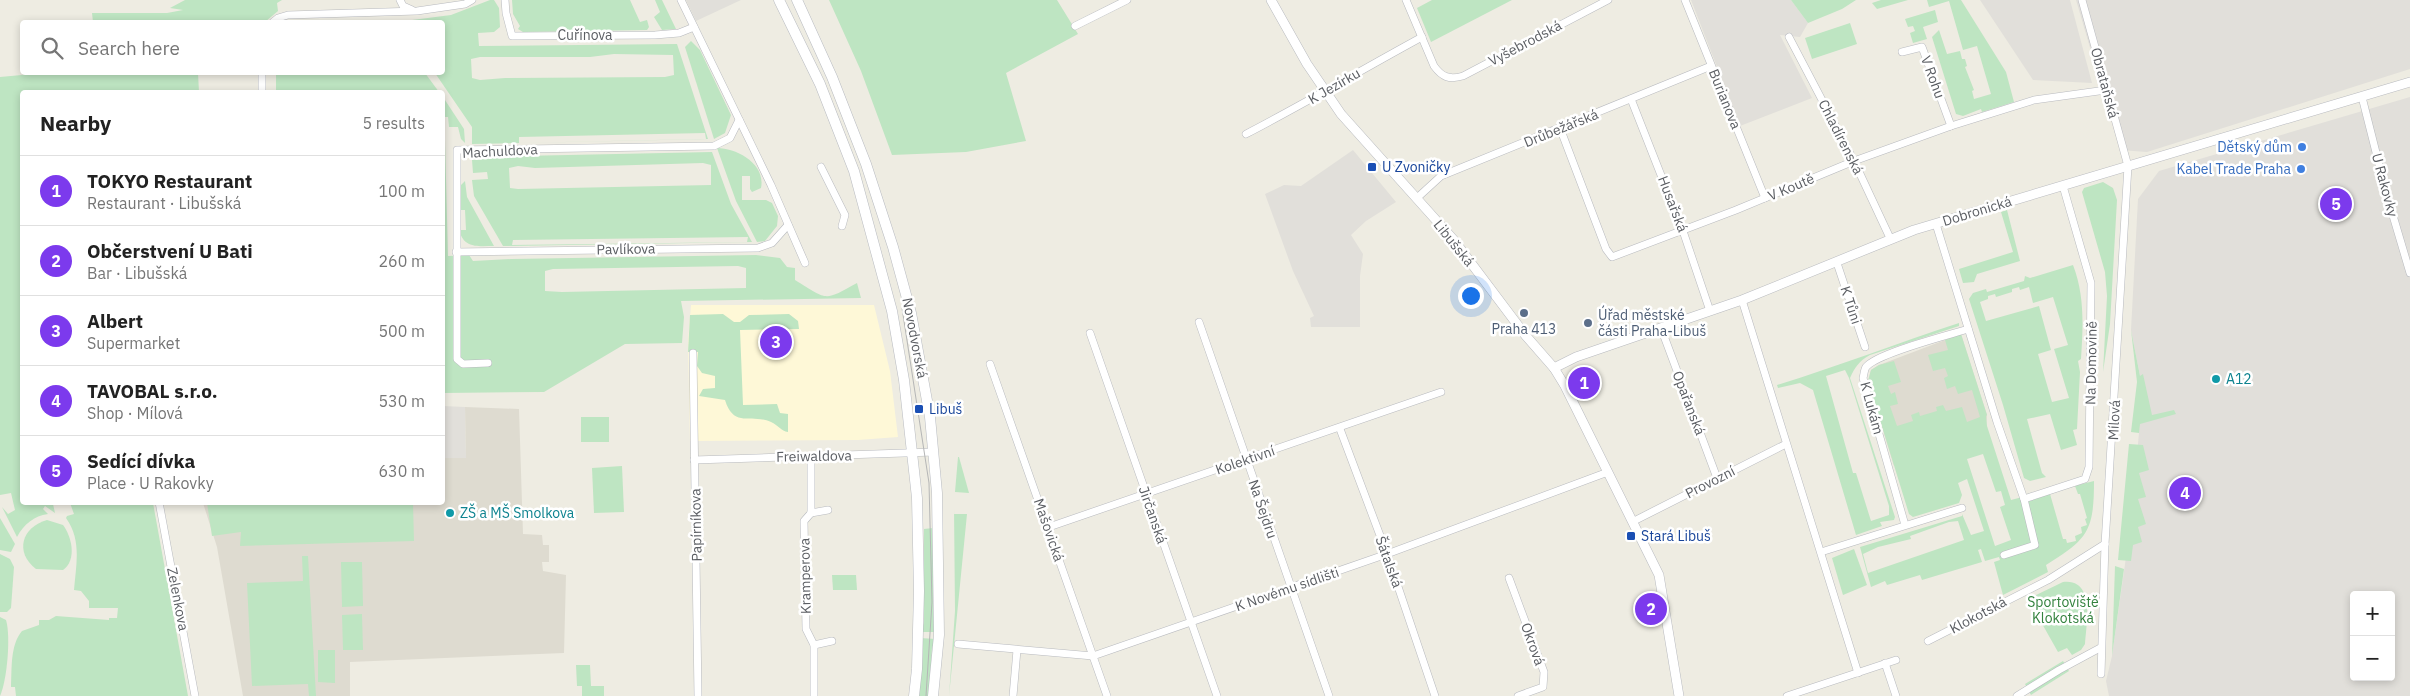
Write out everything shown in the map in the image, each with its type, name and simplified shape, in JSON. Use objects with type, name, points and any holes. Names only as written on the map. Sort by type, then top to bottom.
[{"type":"main road","name":"Novodvorská","points":[[779,0],[820,84],[854,171],[892,311],[914,453],[920,575],[917,669],[914,696]]},
{"type":"main road","name":"Novodvorská","points":[[796,0],[832,77],[866,164],[894,247],[911,313],[930,417],[937,493],[939,635],[933,696]]},
{"type":"street","points":[[400,0],[403,6],[417,11]]},
{"type":"street","points":[[276,20],[288,15],[417,11],[465,4],[472,0]]},
{"type":"street","points":[[682,0],[740,120],[805,263]]},
{"type":"street","points":[[1075,26],[1127,0]]},
{"type":"street","name":"Libušská","points":[[1271,0],[1288,33],[1325,92],[1357,133],[1453,239],[1522,330],[1554,368],[1634,521],[1659,575],[1679,696]]},
{"type":"street","points":[[1406,0],[1422,37]]},
{"type":"street","name":"Vyšebrodská","points":[[1422,37],[1440,75],[1449,78],[1463,76],[1608,0]]},
{"type":"street","name":"Burianova","points":[[1685,0],[1765,198]]},
{"type":"street","name":"Obrataňská","points":[[2082,0],[2128,166]]},
{"type":"street","name":"Cuřínova","points":[[505,1],[512,36],[655,35],[679,33],[694,27]]},
{"type":"street","name":"K Jezírku","points":[[1246,134],[1422,37]]},
{"type":"street","name":"Chladírenská","points":[[1789,37],[1854,161],[1890,238]]},
{"type":"street","name":"V Rohu","points":[[1902,52],[1922,47],[1951,126]]},
{"type":"street","name":"Drůbežářská","points":[[1417,198],[1441,176],[1711,66]]},
{"type":"street","points":[[262,75],[262,90]]},
{"type":"street","name":"Dobronická","points":[[1554,368],[1576,357],[1742,300],[1838,263],[1890,238],[2410,82]]},
{"type":"street","name":"V Koutě","points":[[1560,128],[1606,249],[1612,257],[1684,231],[1854,161],[1951,126],[2034,100],[2106,90]]},
{"type":"street","name":"U Rakovky","points":[[2362,96],[2386,192],[2410,273]]},
{"type":"street","name":"Husařská","points":[[1631,99],[1684,231],[1710,311]]},
{"type":"street","name":"Machuldova","points":[[488,363],[463,364],[457,359],[457,150],[714,146],[730,138],[740,120]]},
{"type":"street","name":"Mílová","points":[[2101,674],[2100,648],[2105,544],[2128,166]]},
{"type":"street","points":[[821,167],[845,215],[842,226]]},
{"type":"street","name":"Na Domovině","points":[[2024,499],[2085,479],[2089,467],[2091,283],[2063,186]]},
{"type":"street","points":[[1936,224],[1968,329],[2024,499],[2035,545],[2004,555]]},
{"type":"street","name":"Pavlíkova","points":[[456,252],[758,248],[772,243],[788,225]]},
{"type":"street","name":"K Tůni","points":[[1838,263],[1865,347]]},
{"type":"street","points":[[1742,300],[1858,673]]},
{"type":"street","name":"Na Šejdru","points":[[1200,322],[1328,696]]},
{"type":"street","name":"Opařanská","points":[[1661,328],[1717,478]]},
{"type":"street","name":"K Lukám","points":[[1906,525],[1863,378],[1865,368],[1890,354],[1968,329]]},
{"type":"street","name":"Jirčanská","points":[[1090,333],[1217,696]]},
{"type":"street","name":"Papírníkova","points":[[693,354],[698,696]]},
{"type":"street","name":"Mašovická","points":[[990,364],[1107,696]]},
{"type":"street","name":"Kolektivní","points":[[1049,527],[1441,392]]},
{"type":"street","name":"Šátalská","points":[[1340,428],[1387,554],[1435,696]]},
{"type":"street","name":"Provozní","points":[[1634,521],[1786,444]]},
{"type":"street","name":"Freiwaldova","points":[[694,460],[934,452]]},
{"type":"street","name":"Kramperova","points":[[811,456],[811,512],[804,521],[806,629],[814,645],[814,696]]},
{"type":"street","name":"K Novému sídlišti","points":[[958,644],[1093,656],[1387,554],[1608,472]]},
{"type":"street","name":"Zelenkova","points":[[159,505],[195,696]]},
{"type":"street","points":[[1821,552],[1962,508]]},
{"type":"street","points":[[811,512],[828,510]]},
{"type":"street","name":"Klokotská","points":[[1928,641],[2048,580],[2105,544]]},
{"type":"street","name":"Okrová","points":[[1508,578],[1544,672],[1543,687],[1518,696]]},
{"type":"street","points":[[814,645],[832,642]]},
{"type":"street","points":[[2017,696],[2100,648]]},
{"type":"street","points":[[1013,696],[1017,650]]},
{"type":"street","points":[[1790,696],[1896,660]]},
{"type":"street","points":[[1885,664],[1896,696]]},
{"type":"shaded area","points":[[686,0],[741,0],[696,21]]},
{"type":"shaded area","points":[[1691,0],[1791,0],[1808,23],[1800,37],[1780,35],[1812,98],[1740,126]]},
{"type":"shaded area","points":[[1980,0],[2070,0],[2092,83],[2033,80]]},
{"type":"shaded area","points":[[2076,0],[2410,0],[2410,69],[2147,152],[2120,150]]},
{"type":"shaded area","points":[[2410,97],[2410,696],[2109,696],[2106,681],[2112,656],[2130,529],[2139,433],[2140,376],[2131,330],[2138,199],[2159,171]]},
{"type":"shaded area","points":[[1353,150],[1396,202],[1366,221],[1351,235],[1363,254],[1360,276],[1360,327],[1311,327],[1310,318],[1314,316],[1293,271],[1265,194],[1284,185],[1301,186]]},
{"type":"shaded area","points":[[691,305],[874,305],[890,371],[898,437],[858,440],[690,441],[688,342]]},
{"type":"shaded area","points":[[1961,334],[1987,415],[1986,427],[1894,466],[1868,381],[1871,370],[1879,365]]},
{"type":"shaded area","points":[[445,406],[465,407],[466,459],[445,458]]},
{"type":"shaded area","points":[[465,407],[519,409],[523,534],[542,535],[543,545],[549,545],[549,562],[542,562],[543,571],[566,575],[564,653],[350,662],[350,696],[243,696],[217,547],[204,505],[445,505],[445,458],[466,458]]},
{"type":"green space","points":[[185,0],[282,0],[277,3],[278,11],[267,20],[93,20],[92,13],[167,13],[183,10],[170,8]]},
{"type":"green space","points":[[494,0],[499,8],[500,27],[494,32],[478,33],[479,46],[677,44],[708,139],[472,144],[472,127],[436,75],[445,75],[445,20],[412,20],[451,15]],"holes":[[[614,54],[673,55],[674,75],[665,77],[505,78],[480,80],[472,78],[471,59],[480,57],[590,57]],[[705,133],[706,139],[519,143],[519,137]]]},
{"type":"green space","points":[[512,0],[630,0],[640,22],[647,20],[649,27],[647,30],[523,32],[518,29],[520,26],[513,14]]},
{"type":"green space","points":[[655,0],[662,0],[676,29],[662,30],[654,17],[660,12]]},
{"type":"green space","points":[[829,0],[1057,0],[1078,34],[1006,73],[1026,141],[966,152],[892,155],[861,71]]},
{"type":"green space","points":[[1432,0],[1512,0],[1431,42],[1417,8]]},
{"type":"green space","points":[[1791,0],[1856,0],[1842,9],[1808,23]]},
{"type":"green space","points":[[1881,0],[1908,0],[1877,9],[1872,3]]},
{"type":"green space","points":[[1927,0],[1961,0],[2006,72],[2014,102],[1982,112],[1981,109],[1963,116],[1956,114],[1932,37],[1939,30],[1947,54],[1960,51],[1962,59],[1965,59],[1967,66],[1965,67],[1974,90],[1972,91],[1974,99],[1991,94],[1977,46],[1963,50],[1949,1],[1929,7]]},
{"type":"green space","points":[[1935,10],[1938,22],[1923,27],[1927,39],[1913,43],[1910,33],[1915,31],[1913,26],[1908,27],[1905,19]]},
{"type":"green space","points":[[1850,23],[1857,44],[1812,59],[1805,38]]},
{"type":"green space","points":[[691,41],[700,50],[731,115],[725,133],[714,139],[685,47]]},
{"type":"green space","points":[[22,75],[198,75],[199,90],[20,90],[20,505],[53,505],[55,513],[45,506],[43,509],[48,514],[30,521],[17,537],[2,507],[8,514],[15,510],[11,493],[0,495],[0,77]]},
{"type":"green space","points":[[276,75],[426,75],[438,90],[276,90]]},
{"type":"green space","points":[[445,100],[464,129],[465,143],[461,139],[458,127],[449,127],[448,117],[445,117]]},
{"type":"green space","points":[[445,140],[448,256],[469,255],[473,261],[756,255],[780,258],[787,267],[795,268],[795,280],[820,295],[831,296],[857,283],[861,298],[681,301],[684,317],[682,343],[625,344],[544,392],[445,393]],"holes":[[[738,266],[746,268],[746,288],[545,291],[545,271],[553,269]]]},
{"type":"green space","points":[[717,148],[741,154],[755,165],[759,172],[761,188],[752,192],[750,189],[750,176],[742,176],[742,200],[766,200],[772,203],[778,216],[777,226],[765,241],[757,242],[736,201]]},
{"type":"green space","points":[[712,152],[731,204],[752,242],[503,246],[474,196],[472,180],[488,179],[487,172],[473,173],[472,160],[474,157]],"holes":[[[703,163],[711,165],[711,185],[510,188],[509,168],[518,166],[535,168]],[[748,237],[747,242],[512,245],[513,240]]]},
{"type":"green space","points":[[465,181],[467,197],[494,246],[472,245],[464,241],[461,236],[459,230],[466,230],[465,210],[459,210],[460,186]]},
{"type":"green space","points":[[2103,182],[2113,188],[2117,200],[2110,324],[2103,372],[2107,296],[2105,272],[2082,192],[2084,188]]},
{"type":"green space","points":[[2007,210],[2020,261],[1977,274],[1974,282],[1963,283],[1959,269],[2013,252],[2001,212]]},
{"type":"green space","points":[[2073,265],[2080,288],[2083,323],[2081,359],[2078,361],[2080,372],[2077,429],[2073,430],[2077,445],[2061,450],[2050,414],[2027,419],[2042,473],[2046,477],[2030,481],[2024,478],[1969,299],[1973,293],[1986,289],[1987,292],[2024,281],[2025,276],[2030,278]],"holes":[[[2019,287],[2020,290],[2029,287],[2033,303],[2053,297],[2068,345],[2054,349],[2069,398],[2052,402],[2038,354],[2051,350],[2039,306],[1986,321],[1980,302],[1988,299],[1988,296],[1995,294],[1996,297],[2012,292],[2012,289]]]},
{"type":"green space","points":[[723,314],[734,322],[740,322],[749,315],[789,314],[798,321],[799,329],[740,330],[743,405],[777,404],[780,413],[788,414],[788,432],[771,422],[738,417],[729,409],[725,400],[699,396],[703,389],[715,388],[715,376],[702,373],[697,366],[698,352],[688,352],[690,315]]},
{"type":"green space","points":[[1959,323],[1959,326],[1870,355],[1858,365],[1850,378],[1895,517],[1894,520],[1880,522],[1882,526],[1856,535],[1813,390],[1800,383],[1778,388],[1777,385]],"holes":[[[1845,370],[1889,506],[1889,515],[1871,521],[1856,473],[1853,473],[1826,376]]]},
{"type":"green space","points":[[2131,330],[2140,376],[2143,374],[2152,415],[2174,410],[2176,414],[2140,424],[2139,433],[2131,432],[2137,382]]},
{"type":"green space","points":[[1961,334],[1987,415],[1987,426],[2011,500],[2094,481],[2094,498],[2090,523],[2080,540],[2046,565],[2048,572],[2003,595],[1994,562],[2000,560],[1999,557],[1985,561],[1981,549],[1978,550],[1982,562],[1922,580],[1920,575],[1887,585],[1885,581],[1871,587],[1860,547],[1962,516],[1962,514],[1971,535],[1984,531],[1967,479],[1958,483],[1962,495],[1959,503],[1913,517],[1909,514],[1868,381],[1871,370],[1879,365],[1894,361],[1901,382],[1888,386],[1891,394],[1895,392],[1898,404],[1890,406],[1897,426],[1913,421],[1911,415],[1919,412],[1920,416],[1937,411],[1936,407],[1943,405],[1946,411],[1962,407],[1967,422],[1980,417],[1972,390],[1958,394],[1955,386],[1947,389],[1944,378],[1948,376],[1945,368],[1933,371],[1928,355],[1948,350],[1945,340]],"holes":[[[1983,454],[1996,492],[2001,491],[2005,505],[2000,507],[2011,540],[1995,546],[1967,459]],[[2075,486],[2078,494],[2080,494],[2087,518],[2085,519],[2087,525],[2081,527],[2082,533],[2075,536],[2076,541],[2067,543],[2066,539],[2063,539],[2050,494]],[[1958,521],[1964,540],[1868,573],[1863,554],[1878,547],[1911,539],[1910,536],[1949,522]]]},
{"type":"green space","points":[[581,417],[609,417],[609,442],[581,442]]},
{"type":"green space","points":[[2129,444],[2143,445],[2149,470],[2139,473],[2146,497],[2138,499],[2146,524],[2138,527],[2142,542],[2133,545],[2131,561],[2118,560]]},
{"type":"green space","points":[[959,457],[969,493],[955,492]]},
{"type":"green space","points":[[622,466],[624,512],[594,513],[592,468]]},
{"type":"green space","points":[[71,505],[153,505],[188,696],[16,696],[15,687],[11,687],[12,658],[15,643],[22,631],[39,625],[39,620],[49,620],[56,616],[109,620],[109,618],[117,618],[118,608],[89,608],[89,601],[81,591],[74,590],[77,562],[76,544],[71,526],[66,518],[74,514]]},
{"type":"green space","points":[[207,505],[413,505],[414,541],[240,546],[241,532],[212,536]]},
{"type":"green space","points":[[954,514],[967,514],[949,696],[955,611]]},
{"type":"green space","points":[[0,518],[15,544],[11,552],[0,550]]},
{"type":"green space","points":[[47,520],[63,525],[71,542],[72,555],[63,570],[36,569],[25,555],[23,548],[27,534],[38,523]]},
{"type":"green space","points":[[933,528],[934,623],[936,632],[921,632],[924,622],[924,529]]},
{"type":"green space","points":[[1854,549],[1867,585],[1843,595],[1832,558]]},
{"type":"green space","points":[[0,554],[10,559],[14,567],[11,608],[7,612],[0,612]]},
{"type":"green space","points":[[302,556],[308,556],[316,696],[309,696],[308,684],[252,686],[247,583],[303,581]]},
{"type":"green space","points":[[341,562],[362,562],[363,606],[342,607]]},
{"type":"green space","points":[[2115,566],[2124,569],[2112,656]]},
{"type":"green space","points":[[832,575],[856,575],[857,590],[833,590]]},
{"type":"green space","name":"Sportoviště Klokotská","points":[[2063,582],[2073,583],[2080,587],[2085,595],[2087,604],[2085,644],[2081,650],[2072,655],[2067,648],[2058,652],[2028,599]]},
{"type":"green space","points":[[362,614],[363,650],[343,650],[342,615]]},
{"type":"green space","points":[[0,617],[6,620],[8,647],[6,670],[0,696]]},
{"type":"green space","points":[[920,638],[936,639],[932,648],[929,696],[919,696],[923,648]]},
{"type":"green space","points":[[318,650],[335,650],[335,683],[318,682]]},
{"type":"green space","points":[[2063,661],[2069,671],[2031,695],[2025,684]]},
{"type":"green space","points":[[576,665],[590,665],[591,686],[604,686],[604,696],[582,696],[582,686],[577,686]]},
{"type":"tram line","points":[[902,308],[929,483],[932,602],[926,696]]},
{"type":"place","name":"Dětský dům","points":[[2302,147]]},
{"type":"place","name":"U Zvoničky","points":[[1372,167]]},
{"type":"place","name":"Kabel Trade Praha","points":[[2301,169]]},
{"type":"place","name":"Sedící dívka","points":[[2336,204]]},
{"type":"place","name":"Praha 413","points":[[1524,313]]},
{"type":"place","name":"Úřad městské části Praha-Libuš","points":[[1588,323]]},
{"type":"place","name":"Albert","points":[[776,342]]},
{"type":"place","name":"A12","points":[[2216,379]]},
{"type":"place","name":"TOKYO Restaurant","points":[[1584,383]]},
{"type":"place","name":"Libuš","points":[[919,409]]},
{"type":"place","name":"TAVOBAL s.r.o.","points":[[2185,493]]},
{"type":"place","name":"ZŠ a MŠ Smolkova","points":[[450,513]]},
{"type":"place","name":"Stará Libuš","points":[[1631,536]]},
{"type":"place","name":"Občerstvení U Bati","points":[[1651,609]]}]
